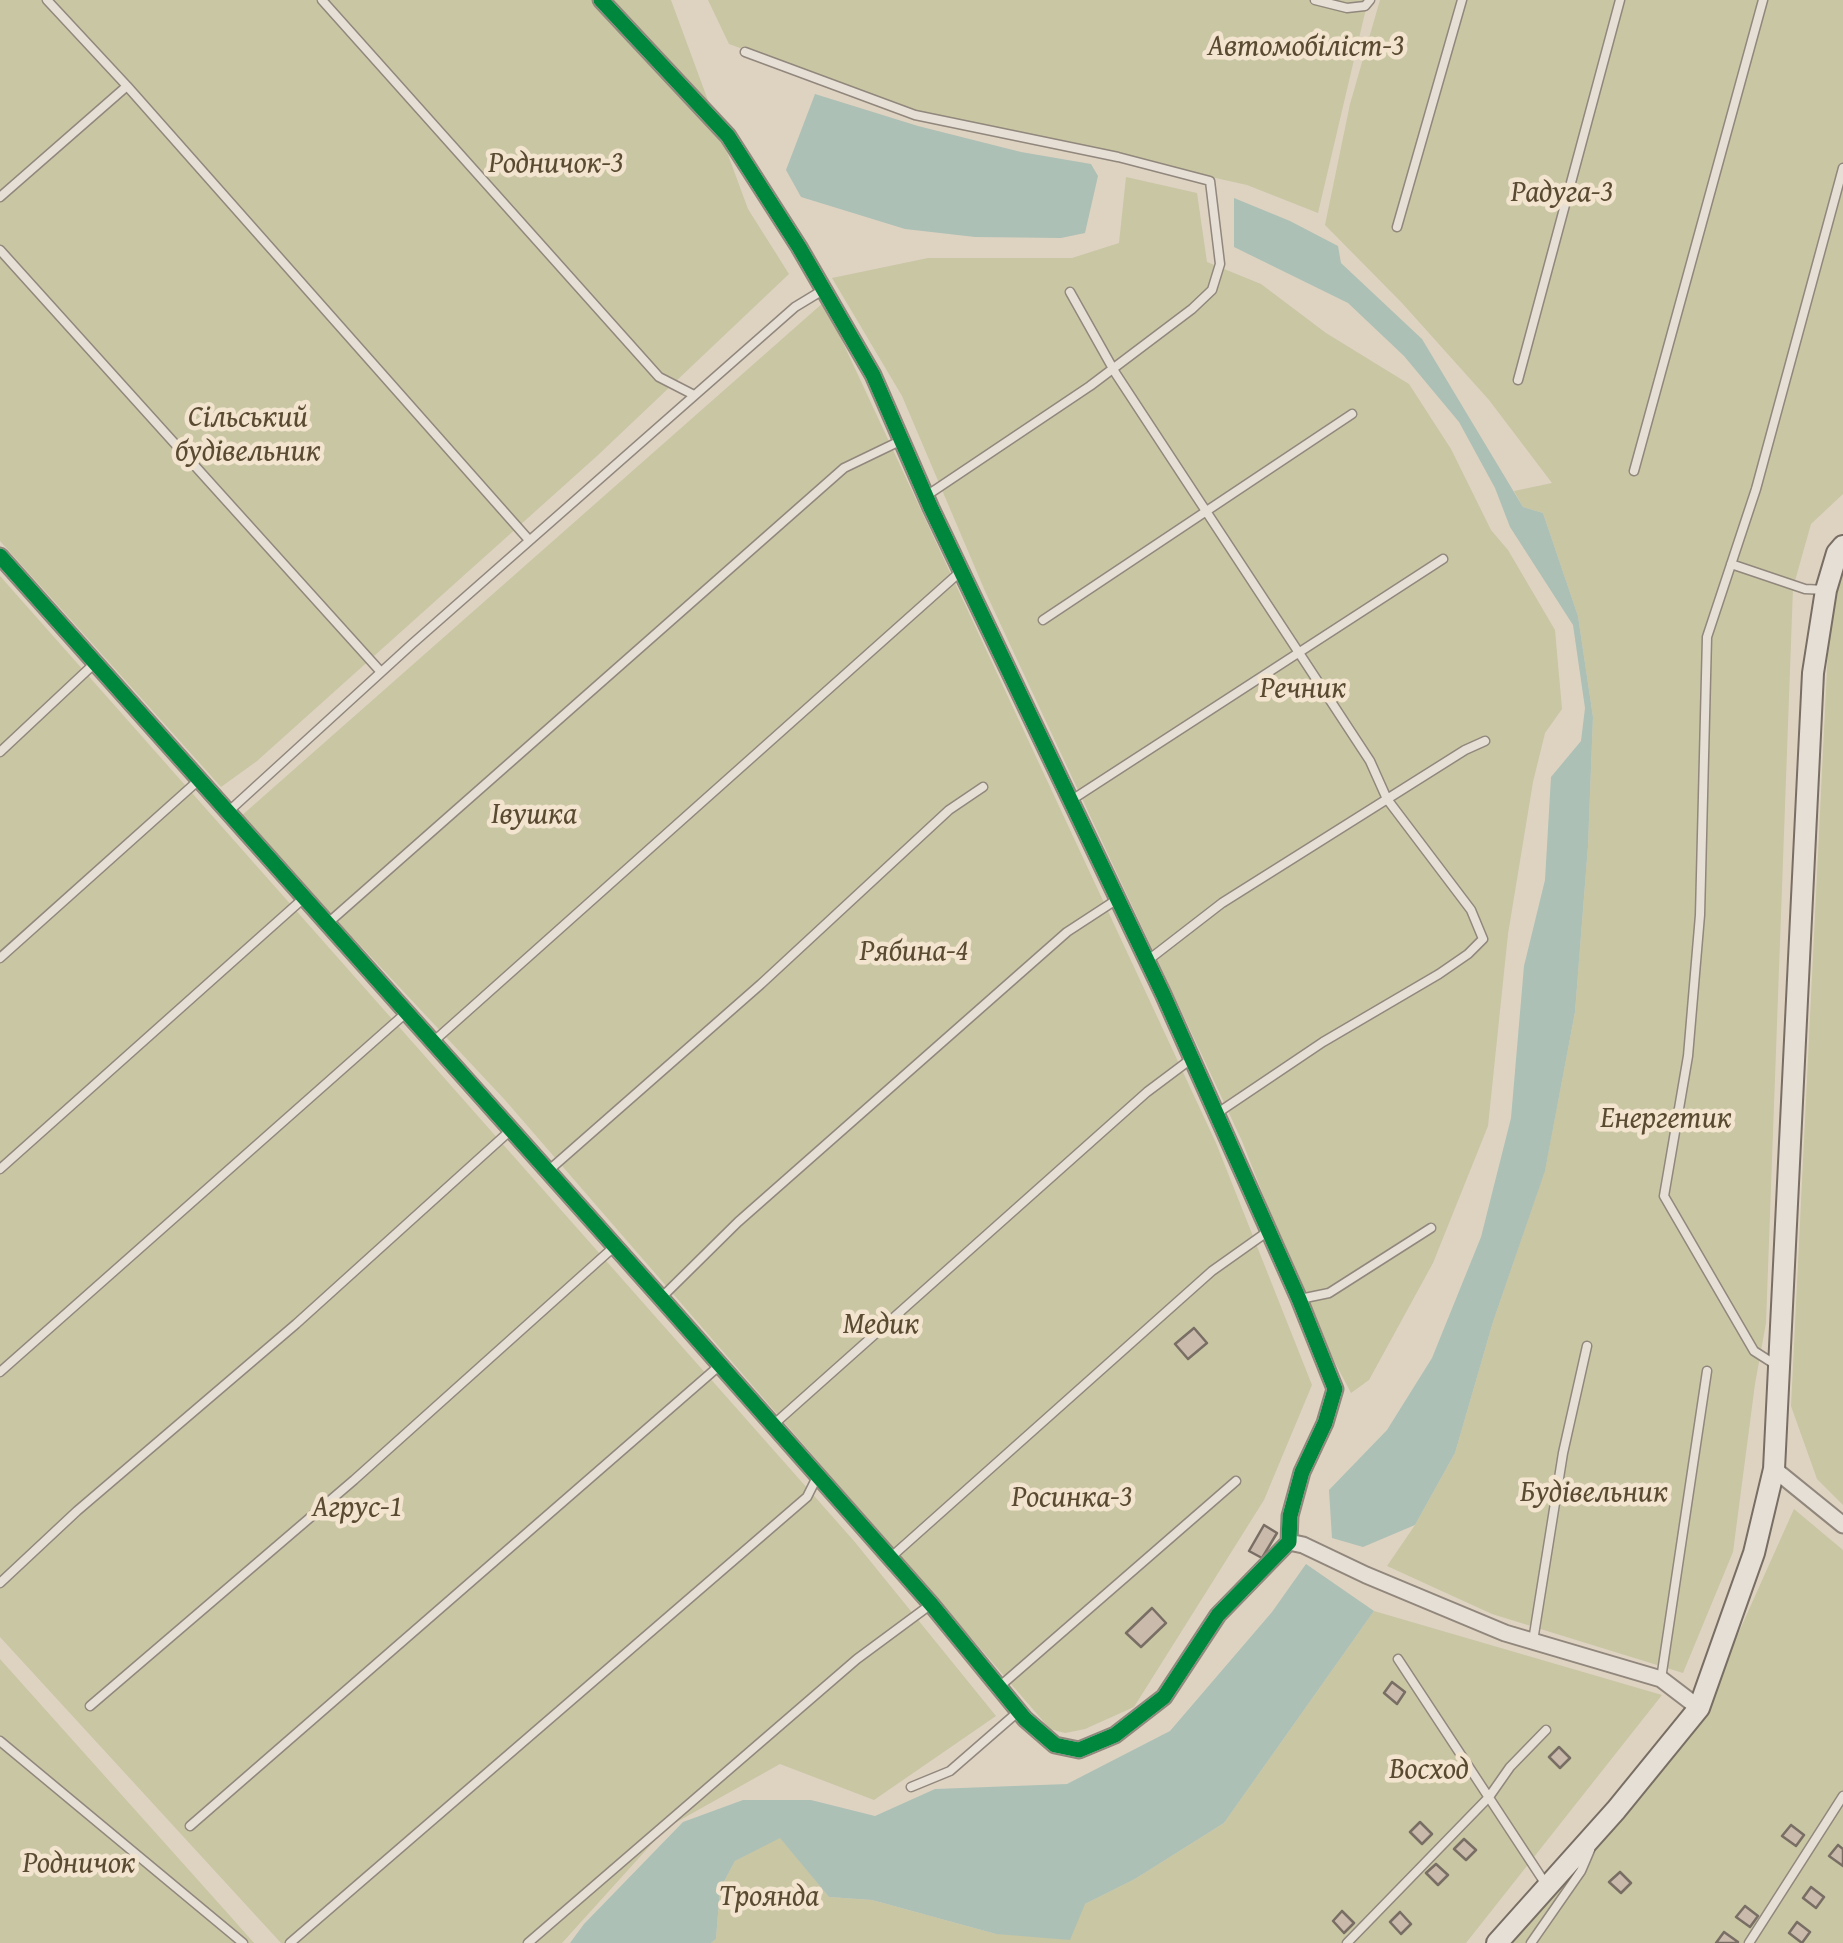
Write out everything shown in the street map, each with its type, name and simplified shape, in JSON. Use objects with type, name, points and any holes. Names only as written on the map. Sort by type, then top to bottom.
[{"type":"street","points":[[0,556],[661,1298],[1019,1711],[1055,1745],[1079,1750],[1115,1736],[1164,1697],[1218,1615],[1289,1542],[1290,1516],[1302,1472],[1335,1390],[1299,1299],[1148,962],[961,571],[874,375],[728,136],[601,0]]},
{"type":"street","points":[[1497,1943],[1616,1810],[1699,1708],[1754,1553],[1774,1469],[1813,673],[1826,590],[1841,551]]},
{"type":"street","points":[[1774,1469],[1843,1525]]},
{"type":"street","points":[[1289,1542],[1303,1544],[1505,1633],[1661,1679],[1699,1708]]},
{"type":"lane","points":[[47,0],[530,540]]},
{"type":"lane","points":[[322,0],[660,376],[694,395]]},
{"type":"lane","points":[[1315,0],[1347,8],[1365,6],[1370,0]]},
{"type":"lane","points":[[1397,227],[1462,0]]},
{"type":"lane","points":[[1518,380],[1620,0]]},
{"type":"lane","points":[[1634,471],[1764,0]]},
{"type":"lane","points":[[745,52],[916,115],[1118,157],[1210,182],[1220,264],[1212,290],[1113,368],[926,496]]},
{"type":"lane","points":[[0,198],[127,86]]},
{"type":"lane","points":[[1780,1368],[1754,1351],[1664,1196],[1688,1056],[1700,915],[1707,637],[1756,489],[1843,168]]},
{"type":"lane","points":[[0,250],[381,672]]},
{"type":"lane","points":[[228,811],[795,306],[824,289]]},
{"type":"lane","points":[[1070,292],[1113,368],[1370,761],[1388,799],[1472,910],[1483,939],[1438,974],[1324,1042],[1216,1114]]},
{"type":"lane","points":[[1043,620],[1352,414]]},
{"type":"lane","points":[[328,923],[844,468],[902,440]]},
{"type":"lane","points":[[1070,801],[1443,559]]},
{"type":"lane","points":[[1731,564],[1804,590],[1826,590]]},
{"type":"lane","points":[[434,1042],[961,571]]},
{"type":"lane","points":[[0,752],[96,662]]},
{"type":"lane","points":[[1148,962],[1222,903],[1485,741]]},
{"type":"lane","points":[[0,958],[200,780]]},
{"type":"lane","points":[[548,1171],[761,984],[950,810],[983,788]]},
{"type":"lane","points":[[0,1169],[305,897]]},
{"type":"lane","points":[[661,1298],[738,1222],[1066,932],[1118,899]]},
{"type":"lane","points":[[0,1372],[407,1012]]},
{"type":"lane","points":[[773,1425],[1147,1092],[1192,1059]]},
{"type":"lane","points":[[0,1583],[512,1130]]},
{"type":"lane","points":[[1299,1299],[1328,1292],[1432,1228]]},
{"type":"lane","points":[[890,1558],[1212,1271],[1267,1232]]},
{"type":"lane","points":[[90,1706],[354,1480],[615,1246]]},
{"type":"lane","points":[[1532,1641],[1563,1453],[1586,1346]]},
{"type":"lane","points":[[190,1826],[720,1365]]},
{"type":"lane","points":[[1661,1679],[1707,1371]]},
{"type":"lane","points":[[290,1943],[807,1497],[818,1476]]},
{"type":"lane","points":[[999,1687],[1236,1481]]},
{"type":"lane","points":[[528,1943],[857,1659],[930,1604]]},
{"type":"lane","points":[[1398,1659],[1548,1886]]},
{"type":"lane","points":[[911,1787],[950,1771],[1019,1711]]},
{"type":"lane","points":[[1347,1943],[1489,1797],[1510,1767],[1546,1730]]},
{"type":"lane","points":[[0,1741],[243,1943]]},
{"type":"lane","points":[[1749,1943],[1843,1796]]},
{"type":"lane","points":[[1531,1943],[1581,1871],[1596,1837],[1616,1810]]},
{"type":"green space","name":"Сільський будівельник","points":[[0,0],[671,0],[748,209],[789,274],[597,456],[257,761],[221,787],[0,541]]},
{"type":"green space","name":"Автомобіліст-3","points":[[708,0],[1368,0],[1318,213],[1247,185],[914,111],[729,44]]},
{"type":"green space","points":[[1380,0],[1843,0],[1843,494],[1811,524],[1793,588],[1766,1323],[1733,1552],[1683,1673],[1492,1614],[1387,1566],[1455,1453],[1493,1322],[1545,1170],[1575,1012],[1593,717],[1578,616],[1543,513],[1523,507],[1514,491],[1552,483],[1489,400],[1325,225],[1350,104]]},
{"type":"green space","name":"Речник","points":[[1126,177],[1197,193],[1207,262],[1261,284],[1326,333],[1409,384],[1451,449],[1491,530],[1508,550],[1555,630],[1562,709],[1545,733],[1533,782],[1508,934],[1488,1126],[1433,1263],[1369,1380],[1351,1393],[1311,1317],[1242,1141],[985,591],[902,396],[832,278],[928,258],[1072,258],[1119,243]]},
{"type":"green space","points":[[824,302],[1216,1143],[1312,1385],[1264,1500],[1134,1707],[1085,1729],[1065,1733],[1050,1729],[505,1100],[240,817]]},
{"type":"green space","points":[[1843,555],[1843,1505],[1817,1479],[1791,1406],[1831,587]]},
{"type":"green space","name":"Агрус-1","points":[[0,576],[854,1541],[996,1716],[874,1800],[780,1764],[666,1828],[562,1943],[281,1943],[0,1637]]},
{"type":"green space","points":[[1794,1509],[1843,1550],[1843,1943],[1490,1943],[1675,1745],[1738,1634]]},
{"type":"green space","name":"Восход","points":[[1374,1611],[1662,1695],[1466,1943],[711,1943],[716,1939],[720,1889],[735,1861],[780,1837],[829,1897],[872,1900],[996,1934],[1085,1904],[1135,1879],[1224,1823]]},
{"type":"green space","name":"Родничок","points":[[0,1659],[231,1917],[254,1943],[0,1943]]},
{"type":"shaded area","points":[[815,94],[918,126],[1021,152],[1091,164],[1098,176],[1085,233],[1061,238],[975,237],[905,229],[801,197],[786,170]]},
{"type":"shaded area","points":[[1234,198],[1338,246],[1341,263],[1422,339],[1523,507],[1543,513],[1578,616],[1593,717],[1575,1012],[1545,1171],[1493,1322],[1455,1453],[1415,1525],[1363,1547],[1332,1538],[1329,1490],[1387,1430],[1432,1358],[1481,1237],[1511,1118],[1524,966],[1545,880],[1551,777],[1581,741],[1585,708],[1573,625],[1510,527],[1495,488],[1459,422],[1404,356],[1348,303],[1234,247]]},
{"type":"shaded area","points":[[1306,1564],[1374,1611],[1224,1823],[1135,1879],[1085,1904],[1070,1940],[996,1934],[872,1900],[829,1897],[780,1838],[735,1861],[720,1889],[716,1939],[711,1943],[570,1943],[683,1822],[743,1800],[811,1800],[875,1816],[935,1789],[1067,1784],[1170,1731],[1272,1612]]},
{"type":"building","points":[[1194,1328],[1207,1343],[1188,1359],[1175,1344]]},
{"type":"building","points":[[1264,1525],[1277,1533],[1262,1558],[1249,1551]]},
{"type":"building","points":[[1152,1608],[1166,1623],[1141,1647],[1126,1633]]},
{"type":"building","points":[[1392,1682],[1405,1692],[1397,1704],[1384,1693]]},
{"type":"building","points":[[1559,1747],[1570,1758],[1560,1768],[1549,1757]]},
{"type":"building","points":[[1420,1822],[1432,1834],[1422,1844],[1410,1832]]},
{"type":"building","points":[[1791,1825],[1804,1835],[1796,1846],[1782,1836]]},
{"type":"building","points":[[1464,1839],[1476,1850],[1466,1860],[1454,1849]]},
{"type":"building","points":[[1838,1845],[1843,1849],[1843,1866],[1829,1856]]},
{"type":"building","points":[[1436,1864],[1448,1875],[1438,1885],[1426,1873]]},
{"type":"building","points":[[1620,1872],[1631,1883],[1621,1893],[1609,1882]]},
{"type":"building","points":[[1811,1887],[1824,1897],[1816,1908],[1803,1898]]},
{"type":"building","points":[[1745,1906],[1758,1916],[1750,1927],[1736,1917]]},
{"type":"building","points":[[1342,1911],[1354,1923],[1344,1933],[1333,1921]]},
{"type":"building","points":[[1400,1912],[1411,1924],[1401,1934],[1390,1922]]},
{"type":"building","points":[[1797,1922],[1810,1932],[1802,1943],[1789,1933]]},
{"type":"building","points":[[1724,1932],[1738,1942],[1716,1943]]},
{"type":"cycle path","points":[[0,556],[931,1604],[1025,1719],[1055,1745],[1079,1750],[1115,1735],[1164,1697],[1218,1615],[1289,1542],[1290,1516],[1302,1472],[1325,1423],[1335,1389],[1163,994],[931,508],[873,375],[799,247],[728,136],[601,0]]},
{"type":"park label","name":"Родничок-3","points":[[556,164]]},
{"type":"park label","name":"Радуга-3","points":[[1562,193]]},
{"type":"park label","name":"Івушка","points":[[534,815]]},
{"type":"park label","name":"Рябина-4","points":[[914,952]]},
{"type":"park label","name":"Енергетик","points":[[1666,1119]]},
{"type":"park label","name":"Медик","points":[[881,1325]]},
{"type":"park label","name":"Будівельник","points":[[1594,1493]]},
{"type":"park label","name":"Росинка-3","points":[[1072,1498]]},
{"type":"park label","name":"Троянда","points":[[769,1897]]}]
